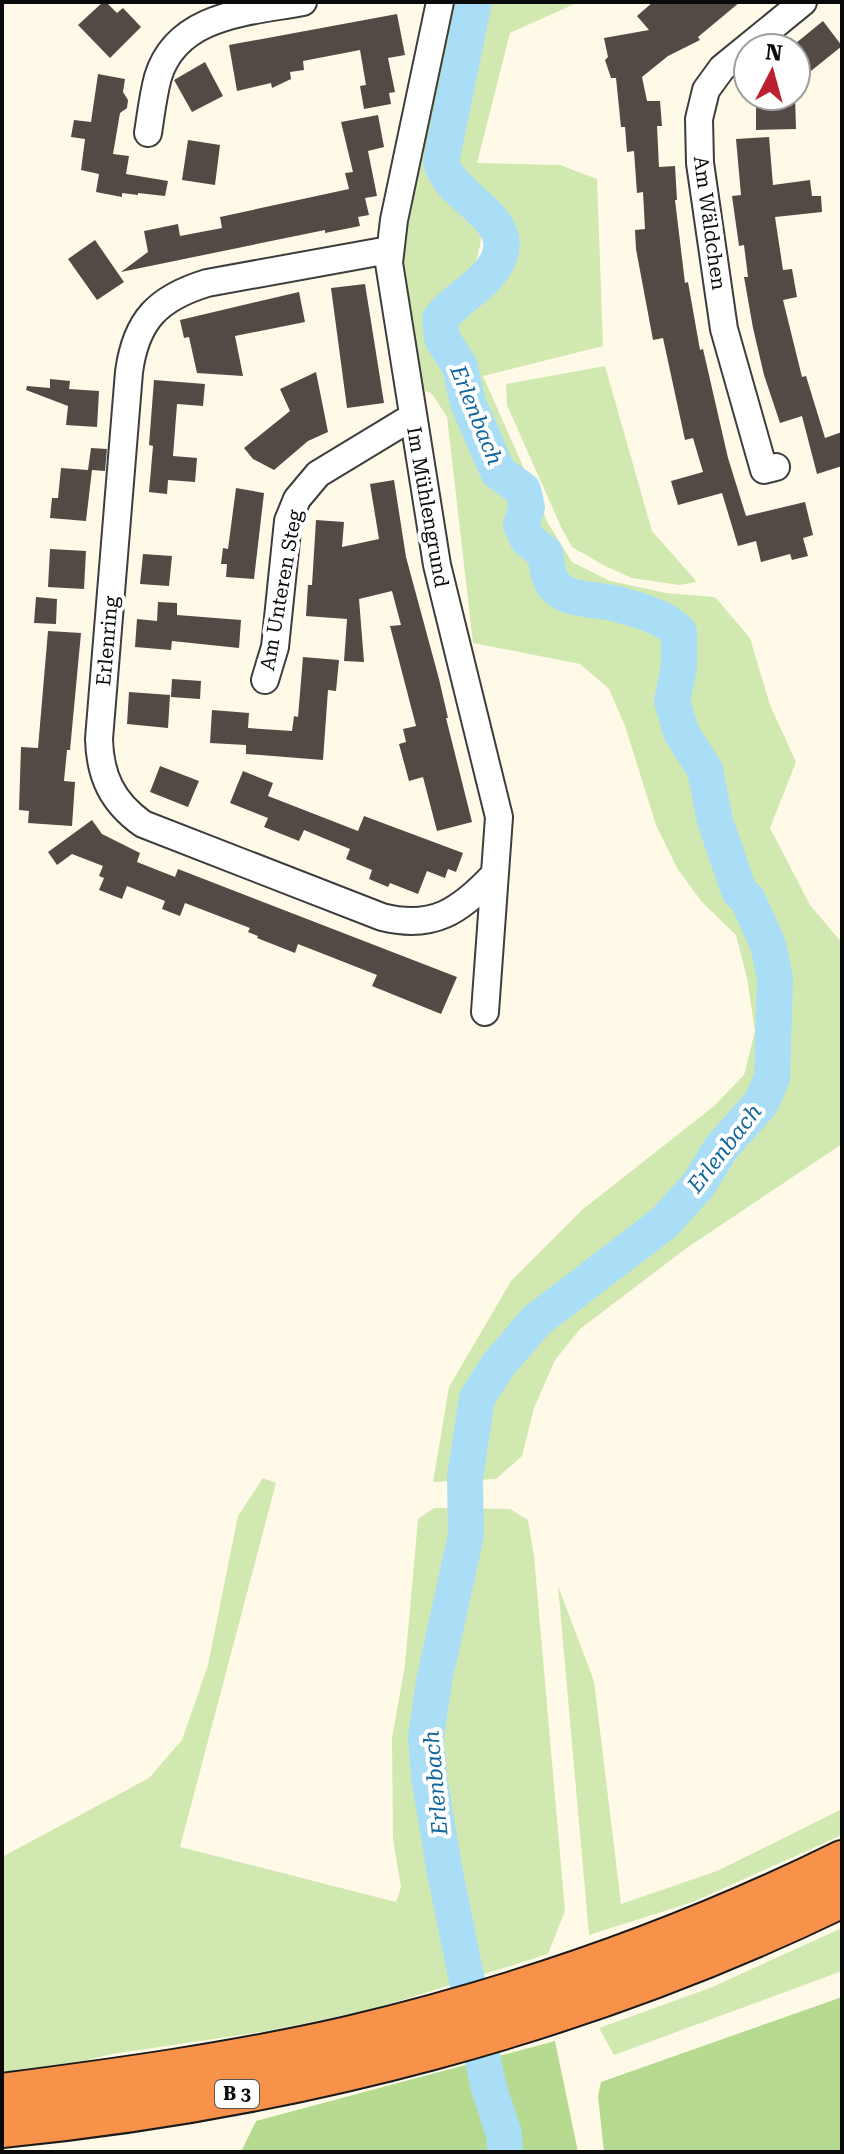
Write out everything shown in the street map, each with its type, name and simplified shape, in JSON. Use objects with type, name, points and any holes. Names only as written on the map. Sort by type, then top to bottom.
[{"type":"highway","name":"B 3","points":[[2,2128],[245,2093],[357,2069],[842,1860]]},
{"type":"highway","name":"B 3","points":[[2,2093],[212,2064],[350,2035],[480,2017],[655,1978],[842,1898]]},
{"type":"street","points":[[148,133],[162,67],[170,53],[192,31],[219,18],[303,2]]},
{"type":"street","name":"Im Mühlengrund","points":[[440,2],[389,250],[412,417],[440,578],[497,800],[499,831],[485,1012]]},
{"type":"street","name":"Am Wäldchen","points":[[776,467],[764,470],[724,329],[700,163],[699,119],[706,90],[722,68],[803,2]]},
{"type":"street","name":"Erlenring","points":[[389,250],[199,285],[162,303],[143,324],[136,338],[129,372],[99,739],[100,767],[116,799],[143,824],[382,917],[408,922],[437,918],[454,911],[473,897],[494,875]]},
{"type":"street","name":"Am Unteren Steg","points":[[265,680],[275,647],[288,521],[297,499],[318,474],[412,417]]},
{"type":"green space","points":[[454,2],[469,2],[435,150],[418,153]]},
{"type":"green space","points":[[487,2],[579,2],[510,33],[477,163],[560,165],[597,179],[603,346],[483,376],[548,523],[572,562],[610,581],[666,593],[715,597],[750,638],[770,705],[796,762],[770,828],[810,905],[842,943],[842,1144],[688,1247],[580,1329],[555,1360],[534,1408],[522,1456],[496,1479],[433,1482],[449,1387],[511,1281],[582,1210],[714,1106],[744,1075],[755,1031],[747,978],[736,935],[701,901],[677,868],[656,825],[625,726],[609,689],[580,664],[473,643],[447,417],[432,394],[419,388],[405,305],[402,261],[406,215],[418,153],[435,150],[437,171],[483,224],[479,251],[471,270],[466,278],[435,302],[452,337],[453,323],[460,309],[493,283],[505,260],[510,233],[498,211],[467,187],[454,171],[451,150]]},
{"type":"green space","points":[[605,366],[652,531],[697,582],[679,585],[632,578],[572,547],[507,405],[506,384]]},
{"type":"green space","points":[[263,1478],[276,1483],[180,1847],[396,1902],[401,1887],[393,1839],[392,1738],[405,1665],[418,1519],[434,1508],[510,1509],[528,1520],[534,1556],[565,1911],[548,1954],[374,2009],[267,2031],[112,2054],[63,2066],[2,2072],[2,1857],[149,1778],[182,1740],[208,1665],[238,1516]]},
{"type":"green space","points":[[558,1586],[594,1681],[621,1904],[717,1871],[842,1809],[842,1835],[693,1902],[589,1935]]},
{"type":"green space","points":[[842,1928],[842,1971],[614,2055],[599,2028],[710,1988]]},
{"type":"green space","points":[[842,1997],[842,2152],[604,2152],[598,2096],[601,2082]]},
{"type":"green space","points":[[555,2041],[578,2152],[241,2152],[256,2121]]},
{"type":"building","points":[[103,2],[117,13],[123,8],[141,27],[110,58],[78,25]]},
{"type":"building","points":[[653,2],[740,2],[698,37],[700,40],[668,56],[642,77],[647,101],[660,101],[662,126],[657,126],[659,167],[675,166],[675,200],[685,283],[688,282],[700,350],[703,349],[728,458],[746,516],[805,502],[813,535],[803,538],[808,556],[792,560],[790,554],[761,562],[756,541],[738,546],[722,493],[678,505],[671,481],[703,472],[693,438],[685,440],[663,338],[653,340],[636,249],[635,230],[645,229],[643,192],[637,193],[634,151],[627,152],[616,78],[611,78],[605,60],[608,57],[604,38],[649,30],[637,16]]},
{"type":"building","points":[[397,14],[405,55],[388,58],[395,92],[389,93],[391,104],[364,109],[360,86],[366,85],[360,50],[303,61],[304,70],[290,72],[291,79],[272,88],[271,83],[237,91],[229,45]]},
{"type":"building","points":[[823,21],[842,46],[812,70],[812,32],[810,32]]},
{"type":"building","points":[[205,62],[223,96],[192,112],[174,80]]},
{"type":"building","points":[[98,74],[125,79],[123,92],[128,100],[127,108],[120,113],[113,154],[129,156],[126,174],[168,181],[165,196],[122,193],[122,197],[96,192],[99,174],[81,170],[85,139],[71,137],[74,120],[91,122]]},
{"type":"building","points":[[756,112],[795,112],[796,129],[756,130]]},
{"type":"building","points":[[378,115],[384,147],[368,151],[377,196],[365,198],[369,215],[358,217],[360,226],[325,233],[325,230],[121,272],[148,252],[144,231],[178,224],[180,236],[222,228],[220,217],[349,189],[345,173],[353,172],[341,122]]},
{"type":"building","points":[[769,137],[773,185],[810,180],[812,196],[821,196],[822,212],[775,217],[783,270],[792,269],[797,297],[783,300],[802,377],[806,376],[825,438],[842,432],[842,466],[817,474],[802,416],[780,423],[753,328],[744,277],[748,277],[744,245],[739,246],[732,196],[741,195],[736,139]]},
{"type":"building","points":[[188,140],[220,145],[215,185],[182,180]]},
{"type":"building","points":[[95,240],[124,282],[97,300],[68,259]]},
{"type":"building","points":[[365,284],[384,403],[347,408],[331,288]]},
{"type":"building","points":[[299,292],[305,322],[235,336],[243,376],[197,373],[189,337],[184,338],[180,320]]},
{"type":"building","points":[[316,372],[328,432],[308,441],[274,470],[253,459],[244,448],[290,411],[280,389]]},
{"type":"building","points":[[50,379],[70,381],[69,389],[99,391],[97,427],[66,425],[68,406],[26,390],[27,386],[50,388]]},
{"type":"building","points":[[154,380],[205,384],[203,406],[177,404],[173,456],[197,458],[195,482],[168,480],[167,494],[149,492]]},
{"type":"building","points":[[91,448],[107,449],[105,471],[92,470],[86,521],[50,518],[52,498],[58,498],[61,468],[88,470]]},
{"type":"building","points":[[394,480],[406,557],[439,679],[472,822],[437,831],[423,777],[409,781],[399,744],[406,742],[403,729],[416,726],[390,626],[401,625],[392,591],[359,599],[364,662],[344,661],[347,619],[306,616],[308,585],[312,585],[316,520],[344,522],[342,547],[379,539],[370,484]]},
{"type":"building","points":[[236,488],[264,493],[254,579],[226,577],[227,564],[221,564],[223,548],[228,549]]},
{"type":"building","points":[[50,549],[86,551],[84,589],[48,587]]},
{"type":"building","points":[[143,554],[172,556],[169,586],[140,584]]},
{"type":"building","points":[[36,597],[57,599],[56,624],[34,623]]},
{"type":"building","points":[[158,602],[177,603],[177,615],[241,620],[239,648],[172,641],[171,650],[135,647],[137,619],[157,621]]},
{"type":"building","points":[[48,631],[81,633],[70,750],[67,750],[64,781],[75,782],[72,826],[28,823],[29,811],[19,810],[21,747],[38,748]]},
{"type":"building","points":[[303,657],[339,660],[336,691],[328,690],[323,760],[246,754],[246,745],[210,743],[212,710],[249,713],[248,728],[292,731],[294,716],[298,717]]},
{"type":"building","points":[[172,679],[201,681],[200,699],[171,697]]},
{"type":"building","points":[[129,692],[170,695],[168,728],[127,724]]},
{"type":"building","points":[[160,766],[199,781],[188,807],[150,792]]},
{"type":"building","points":[[243,771],[273,783],[268,796],[358,831],[364,816],[463,853],[456,872],[448,869],[445,878],[427,871],[418,894],[369,879],[372,870],[346,859],[350,849],[304,830],[299,841],[264,827],[268,818],[230,803]]},
{"type":"building","points":[[92,820],[102,834],[140,853],[137,862],[175,877],[178,869],[457,977],[441,1014],[372,986],[377,975],[298,944],[295,953],[257,938],[248,932],[250,928],[185,903],[180,916],[162,909],[165,901],[127,886],[122,899],[99,890],[104,878],[99,876],[103,866],[72,854],[57,865],[48,852]]},
{"type":"waterway","name":"Erlenbach","points":[[474,2],[441,162],[457,187],[492,221],[502,247],[491,270],[440,319],[442,338],[460,367],[468,403],[498,472],[523,490],[527,507],[521,525],[528,540],[545,553],[549,575],[555,586],[570,596],[617,604],[650,614],[679,632],[679,667],[672,701],[681,732],[705,770],[715,821],[739,891],[748,900],[768,945],[775,978],[772,1078],[761,1103],[721,1148],[699,1184],[665,1222],[537,1320],[499,1364],[477,1398],[465,1477],[466,1535],[434,1681],[426,1737],[429,1777],[444,1867],[488,2085],[504,2134],[505,2152]]}]
